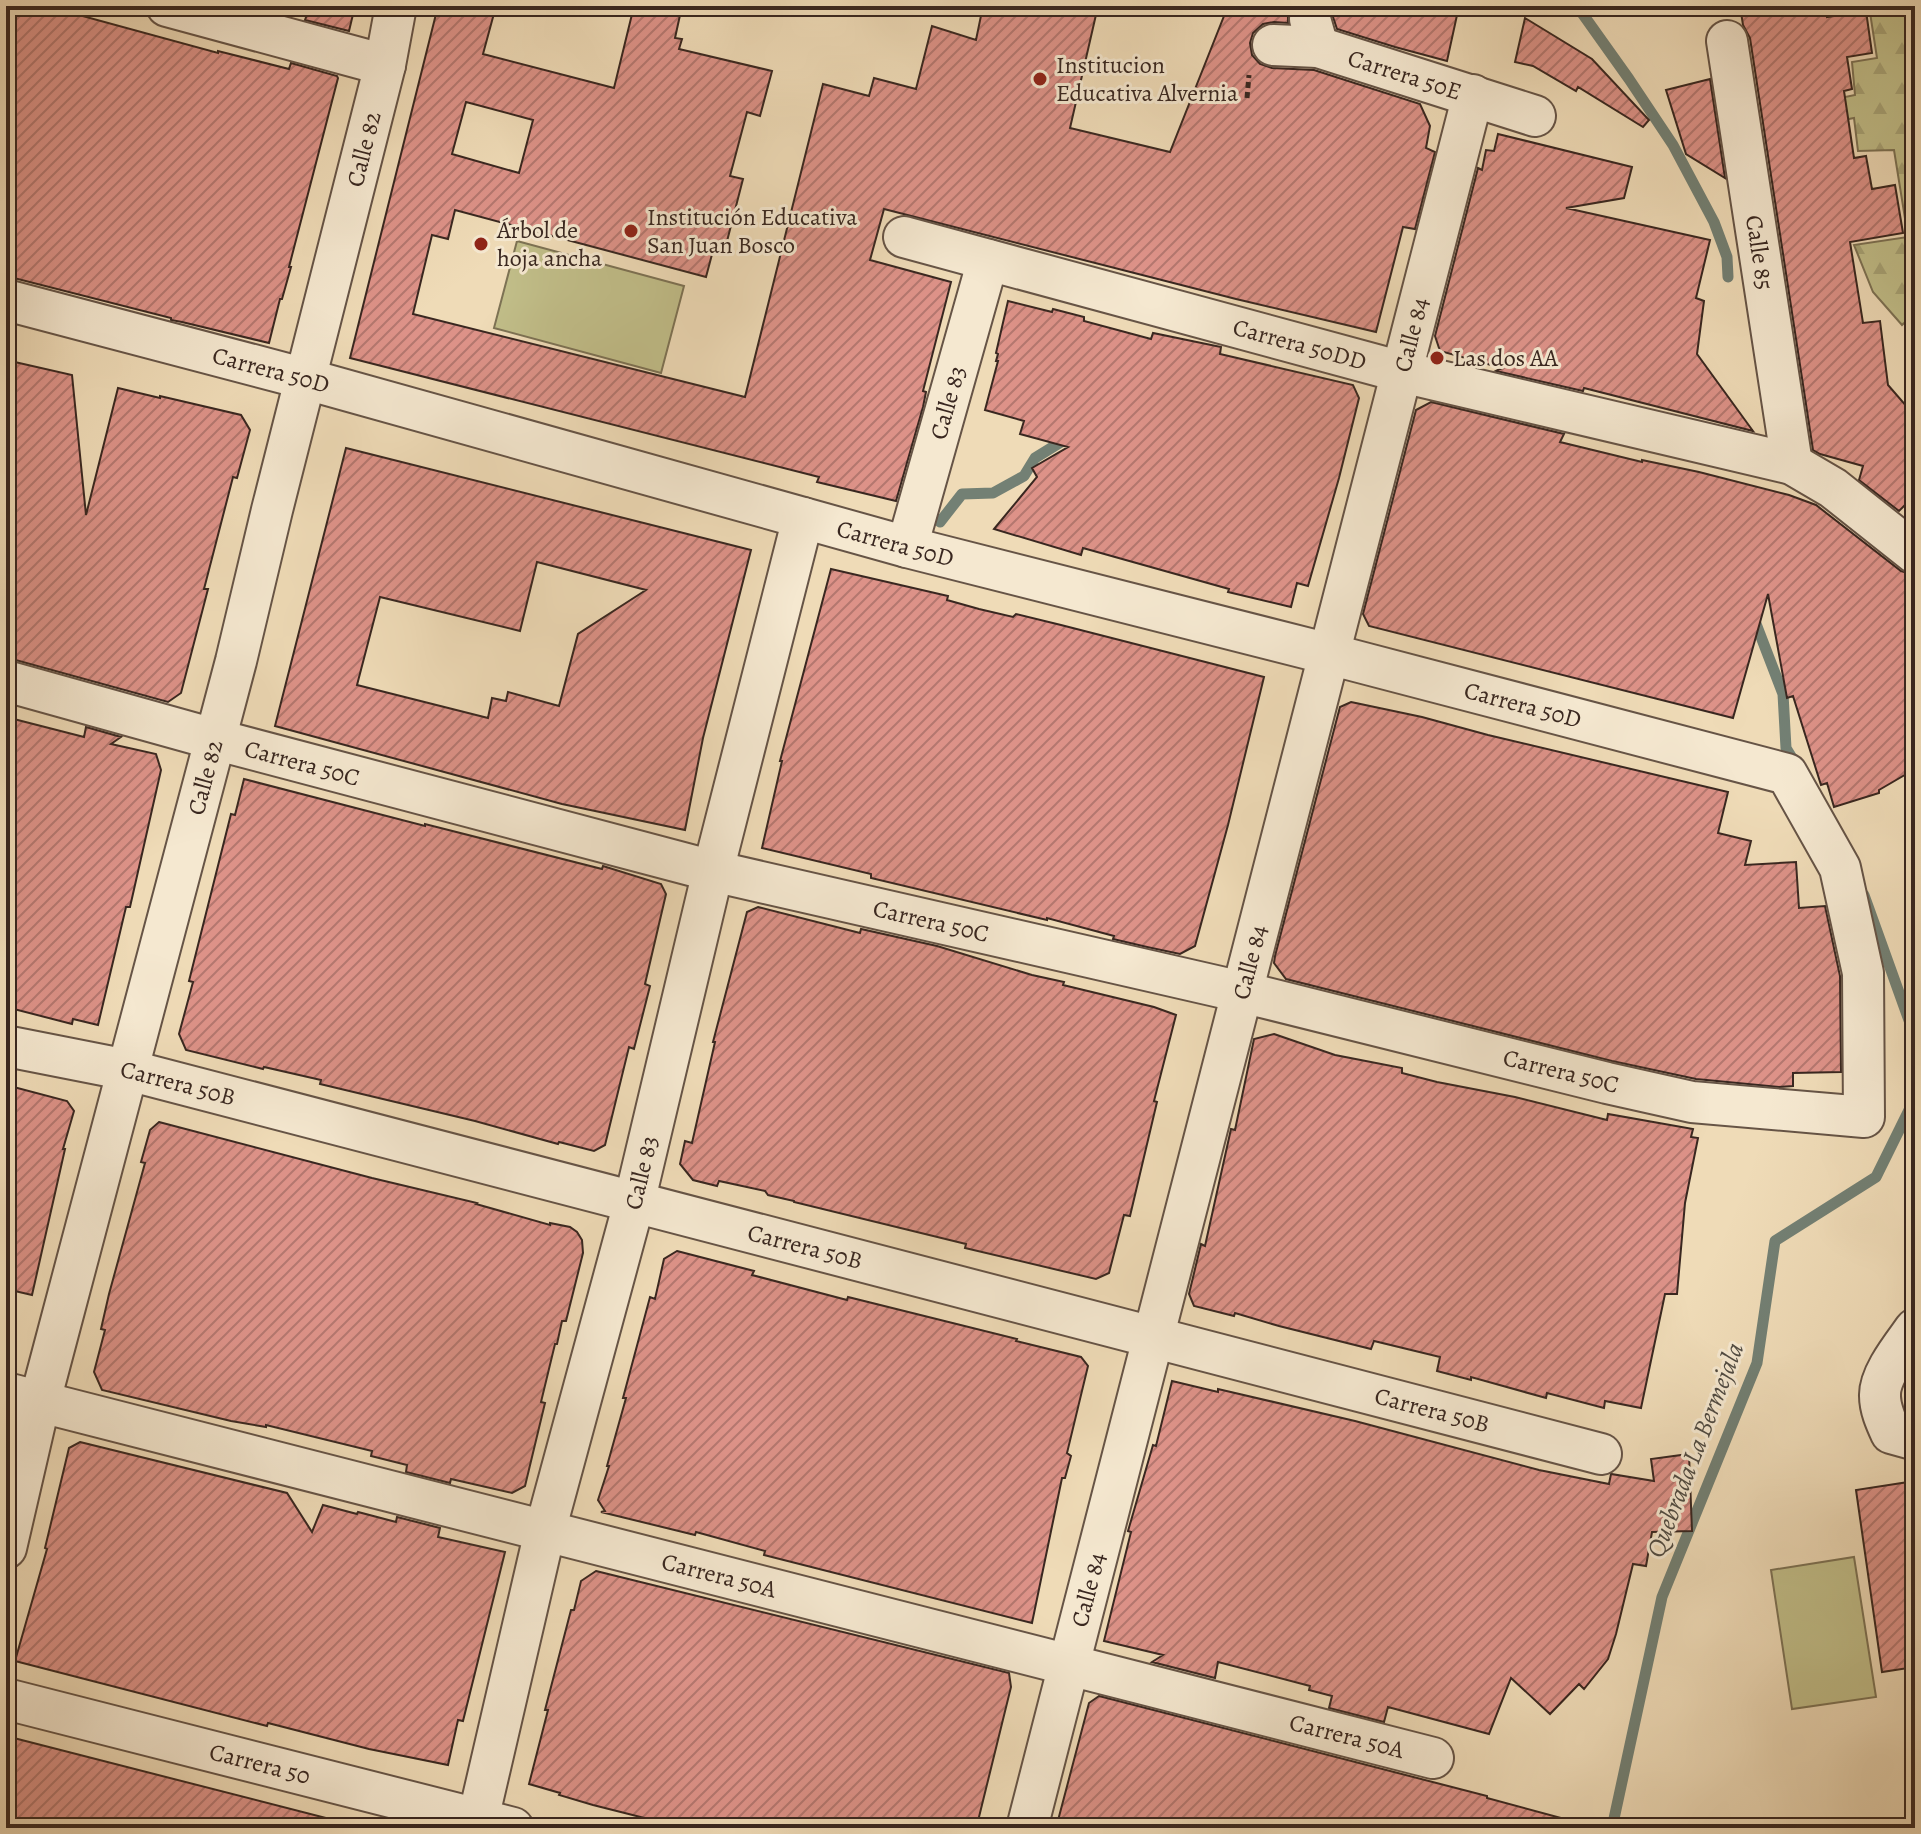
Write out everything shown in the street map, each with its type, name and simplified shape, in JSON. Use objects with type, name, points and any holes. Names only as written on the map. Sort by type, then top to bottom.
[{"type":"street","points":[[167,6],[385,65]]},
{"type":"street","name":"Calle 82","points":[[6,1548],[23,1397],[128,1070],[236,661],[385,65],[396,6]]},
{"type":"street","points":[[1311,6],[1310,19],[1318,47]]},
{"type":"street","name":"Calle 85","points":[[1727,41],[1792,464]]},
{"type":"street","name":"Carrera 50E","points":[[1273,45],[1318,47],[1535,116]]},
{"type":"street","name":"Calle 84","points":[[1027,1828],[1473,95]]},
{"type":"street","name":"Carrera 50DD","points":[[904,237],[1402,372],[1792,464]]},
{"type":"street","name":"Calle 83","points":[[907,547],[988,260]]},
{"type":"street","name":"Carrera 50D","points":[[6,300],[306,379],[907,547],[1787,774],[1840,868],[1863,973],[1864,1117]]},
{"type":"street","points":[[1792,464],[1833,488],[1915,553]]},
{"type":"street","name":"Calle 83","points":[[489,1825],[545,1531],[634,1203],[713,871],[803,518]]},
{"type":"street","name":"Carrera 50C","points":[[6,681],[713,871],[1242,992],[1607,1083],[1692,1102],[1864,1117]]},
{"type":"street","name":"Carrera 50B","points":[[6,1046],[128,1070],[1601,1454]]},
{"type":"street","points":[[1915,1329],[1888,1366],[1879,1395],[1891,1433],[1909,1438],[1915,1436]]},
{"type":"street","name":"Carrera 50A","points":[[23,1397],[1433,1758]]},
{"type":"street","name":"Carrera 50","points":[[6,1699],[489,1825]]},
{"type":"green space","points":[[1869,6],[1915,6],[1915,313],[1902,325],[1873,292],[1854,245],[1908,237],[1894,150],[1858,151],[1854,118],[1818,125],[1816,103],[1855,95],[1852,62],[1877,58]]},
{"type":"green space","points":[[517,241],[684,286],[661,373],[494,328]]},
{"type":"green space","points":[[1854,1557],[1876,1697],[1792,1709],[1771,1570]]},
{"type":"building","points":[[6,6],[46,6],[218,53],[289,69],[291,63],[337,76],[291,267],[269,343],[6,276]]},
{"type":"building","points":[[310,6],[355,6],[349,31],[305,20]]},
{"type":"building","points":[[438,6],[496,6],[483,54],[614,88],[634,6],[682,6],[675,38],[682,39],[679,49],[772,71],[760,116],[747,112],[730,176],[743,179],[726,245],[715,243],[706,277],[455,210],[448,239],[432,235],[413,314],[745,397],[823,84],[869,96],[874,78],[916,89],[932,26],[976,40],[983,6],[1098,6],[1070,128],[1170,152],[1228,6],[1288,6],[1288,23],[1263,24],[1253,33],[1250,43],[1252,55],[1260,64],[1272,68],[1314,70],[1420,104],[1430,126],[1426,148],[1435,152],[1415,229],[1403,227],[1376,332],[884,209],[870,260],[951,282],[923,391],[926,392],[923,407],[896,501],[817,482],[819,477],[350,358]],"holes":[[[466,102],[533,120],[519,173],[452,154]]]},
{"type":"building","points":[[1334,6],[1459,6],[1447,61],[1337,29],[1333,17]]},
{"type":"building","points":[[1740,6],[1826,6],[1827,17],[1866,11],[1872,53],[1847,57],[1852,89],[1844,91],[1854,158],[1866,156],[1872,189],[1895,185],[1903,233],[1850,242],[1863,323],[1880,321],[1888,385],[1915,416],[1915,495],[1899,511],[1859,480],[1863,466],[1813,450],[1750,38],[1743,25]]},
{"type":"building","points":[[1525,18],[1592,59],[1649,120],[1643,127],[1578,87],[1576,91],[1533,66],[1515,62]]},
{"type":"building","points":[[1710,79],[1725,178],[1686,154],[1666,90]]},
{"type":"building","points":[[1498,134],[1632,167],[1624,198],[1566,208],[1710,240],[1696,298],[1704,301],[1697,354],[1753,431],[1584,388],[1583,391],[1496,371],[1502,368],[1440,351],[1435,336],[1478,168],[1482,170],[1486,150],[1494,151]]},
{"type":"building","points":[[1008,301],[1084,317],[1084,321],[1151,339],[1153,333],[1221,347],[1220,354],[1353,385],[1359,398],[1339,478],[1308,586],[1297,583],[1291,607],[1228,592],[1229,589],[1083,548],[1081,555],[994,529],[1037,477],[1032,468],[1068,447],[1020,434],[1024,421],[985,410],[998,361],[996,353]]},
{"type":"building","points":[[6,360],[72,375],[86,515],[118,388],[241,415],[250,430],[237,478],[233,477],[181,693],[168,702],[6,659]]},
{"type":"building","points":[[1431,402],[1564,434],[1560,442],[1789,495],[1816,505],[1901,571],[1915,575],[1915,769],[1879,790],[1879,793],[1834,807],[1827,783],[1821,785],[1793,696],[1787,698],[1768,594],[1733,718],[1369,626],[1363,614],[1416,410]]},
{"type":"building","points":[[346,448],[751,550],[703,738],[685,830],[562,804],[275,726]],"holes":[[[537,562],[646,590],[578,634],[559,706],[508,692],[506,701],[492,698],[488,718],[357,685],[380,597],[520,631]]]},
{"type":"building","points":[[831,569],[948,596],[947,600],[979,609],[1013,617],[1016,614],[1264,677],[1195,946],[1180,954],[1147,947],[1047,918],[871,878],[871,874],[762,848],[780,761]]},
{"type":"building","points":[[1351,702],[1728,792],[1718,833],[1751,841],[1745,865],[1796,862],[1799,908],[1825,906],[1840,976],[1841,1072],[1793,1073],[1793,1086],[1779,1087],[1696,1079],[1612,1061],[1286,979],[1274,963],[1275,956],[1340,707]]},
{"type":"building","points":[[6,717],[84,737],[86,727],[121,737],[111,744],[156,754],[161,770],[130,907],[126,907],[98,1025],[73,1019],[72,1024],[6,1007]]},
{"type":"building","points":[[244,779],[602,869],[603,866],[661,884],[666,894],[645,984],[650,986],[634,1049],[629,1047],[605,1145],[594,1151],[558,1144],[320,1084],[321,1080],[186,1050],[179,1034],[193,982],[189,981],[231,814],[235,815]]},
{"type":"building","points":[[758,907],[860,933],[861,929],[937,946],[1064,982],[1063,985],[1176,1015],[1130,1216],[1124,1215],[1109,1273],[1096,1279],[965,1248],[966,1244],[794,1202],[768,1195],[765,1191],[719,1181],[717,1186],[693,1180],[680,1164],[685,1141],[692,1143],[713,1042],[747,912]]},
{"type":"building","points":[[1274,1034],[1335,1055],[1402,1068],[1402,1073],[1437,1082],[1607,1120],[1608,1114],[1693,1129],[1691,1137],[1698,1138],[1685,1203],[1677,1294],[1665,1294],[1641,1408],[1605,1401],[1604,1408],[1547,1393],[1546,1398],[1437,1371],[1440,1357],[1374,1341],[1371,1349],[1235,1313],[1234,1316],[1194,1306],[1189,1294],[1201,1244],[1205,1246],[1231,1129],[1235,1130],[1254,1039]]},
{"type":"building","points":[[6,1085],[67,1101],[74,1111],[32,1295],[6,1289]]},
{"type":"building","points":[[159,1122],[477,1203],[550,1225],[570,1227],[577,1232],[582,1240],[583,1253],[566,1321],[562,1321],[555,1344],[541,1402],[545,1403],[525,1486],[512,1493],[451,1479],[450,1483],[406,1472],[407,1465],[371,1456],[372,1451],[102,1390],[94,1372],[105,1330],[101,1329],[145,1163],[141,1162],[150,1130]]},
{"type":"building","points":[[677,1251],[847,1300],[848,1297],[1081,1357],[1088,1366],[1067,1453],[1071,1456],[1065,1478],[1062,1478],[1032,1623],[764,1555],[765,1551],[696,1532],[695,1535],[601,1512],[605,1511],[598,1500],[650,1297],[655,1299],[664,1259]]},
{"type":"building","points":[[1172,1381],[1355,1421],[1539,1470],[1609,1484],[1611,1474],[1654,1481],[1651,1459],[1689,1454],[1692,1531],[1652,1532],[1646,1566],[1633,1564],[1608,1659],[1584,1689],[1579,1684],[1550,1714],[1511,1678],[1489,1734],[1388,1707],[1384,1722],[1329,1708],[1332,1696],[1309,1690],[1310,1686],[1218,1662],[1215,1678],[1152,1662],[1163,1655],[1104,1641],[1131,1532],[1128,1531],[1153,1445],[1156,1446]]},
{"type":"building","points":[[80,1442],[287,1493],[312,1532],[323,1505],[396,1522],[397,1517],[440,1528],[438,1537],[505,1552],[463,1721],[458,1720],[448,1765],[268,1723],[267,1726],[15,1661],[47,1549],[69,1448]]},
{"type":"building","points":[[1915,1481],[1915,1667],[1882,1672],[1856,1490]]},
{"type":"building","points":[[596,1571],[1009,1673],[1011,1687],[978,1821],[974,1820],[973,1828],[684,1828],[593,1805],[529,1784],[571,1610],[574,1610],[581,1581]]},
{"type":"building","points":[[1099,1696],[1487,1796],[1561,1818],[1560,1828],[1056,1828],[1089,1703]]},
{"type":"building","points":[[6,1736],[326,1818],[325,1828],[6,1828]]},
{"type":"waterway","name":"Quebrada La Bermejala","points":[[1577,6],[1673,145],[1714,222],[1727,257],[1728,277]]},
{"type":"waterway","points":[[940,522],[962,494],[993,493],[1024,476],[1035,458],[1069,437]]},
{"type":"waterway","name":"Quebrada La Bermejala","points":[[1753,616],[1783,694],[1786,748],[1797,766]]},
{"type":"waterway","name":"Quebrada La Bermejala","points":[[1864,895],[1915,1037]]},
{"type":"waterway","name":"Quebrada La Bermejala","points":[[1612,1828],[1662,1597],[1757,1363],[1775,1241],[1876,1177],[1915,1098]]},
{"type":"place","name":"Institucion Educativa Alvernia","points":[[1040,79]]},
{"type":"place","name":"Institución Educativa San Juan Bosco","points":[[631,231]]},
{"type":"place","name":"Árbol de hoja ancha","points":[[481,244]]},
{"type":"place","name":"Las dos AA","points":[[1437,358]]}]
